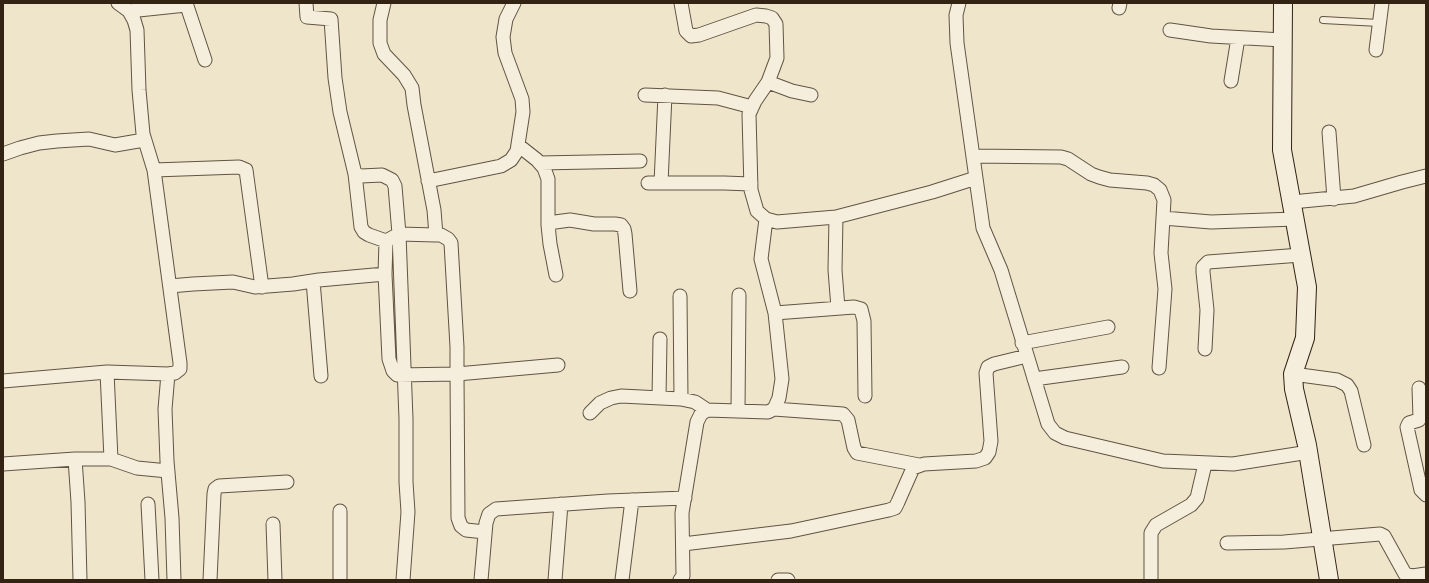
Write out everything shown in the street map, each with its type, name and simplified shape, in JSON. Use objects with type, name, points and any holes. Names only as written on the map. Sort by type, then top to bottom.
[{"type":"street","points":[[3,381],[107,372],[168,374],[175,373],[180,369],[154,170],[144,140],[137,30],[129,11],[118,3]]},
{"type":"street","points":[[306,3],[307,17],[331,19],[335,78],[340,112],[354,174],[361,227],[364,232],[386,240],[399,234],[441,235],[448,239],[451,243],[456,310],[458,518],[461,526],[466,530],[485,532]]},
{"type":"street","points":[[384,3],[380,20],[380,43],[384,54],[404,75],[412,88],[436,235]]},
{"type":"street","points":[[428,181],[501,166],[511,160],[517,151],[523,112],[522,99],[505,53],[503,37],[506,19],[514,3]]},
{"type":"street","points":[[681,3],[686,31],[691,36],[700,35],[754,9],[772,18],[776,24],[777,58],[768,82],[754,101],[749,114],[752,195],[757,211],[766,219],[777,222],[836,217],[932,192],[976,178]]},
{"type":"street","points":[[959,3],[956,15],[957,43],[983,228],[1001,270],[1022,343],[1048,424],[1055,433],[1065,438],[1163,461],[1204,464],[1233,464],[1309,452]]},
{"type":"street","points":[[1283,3],[1282,150],[1307,287],[1305,338],[1293,374],[1294,389],[1309,452],[1329,580]]},
{"type":"street","points":[[1376,50],[1382,3]]},
{"type":"street","points":[[129,11],[186,4],[205,60]]},
{"type":"street","points":[[1170,30],[1211,36],[1283,40]]},
{"type":"street","points":[[1231,81],[1238,38]]},
{"type":"street","points":[[768,82],[792,91],[811,95]]},
{"type":"street","points":[[645,95],[718,98],[752,107]]},
{"type":"street","points":[[661,183],[665,95]]},
{"type":"street","points":[[1329,132],[1334,199]]},
{"type":"street","points":[[3,154],[39,143],[89,139],[115,145],[144,140]]},
{"type":"street","points":[[518,145],[540,163],[544,168],[548,179],[548,223],[550,244],[556,275]]},
{"type":"street","points":[[973,156],[1061,157],[1068,159],[1091,174],[1099,177],[1110,180],[1147,183],[1160,190],[1164,200],[1161,253],[1165,289],[1159,368]]},
{"type":"street","points":[[540,163],[640,161]]},
{"type":"street","points":[[154,170],[239,167],[246,170],[262,287]]},
{"type":"street","points":[[354,174],[361,176],[382,175],[392,180],[395,186],[399,234],[406,419],[406,482],[408,512],[404,580]]},
{"type":"street","points":[[1163,218],[1210,222],[1293,210],[1334,199],[1354,196],[1406,180],[1426,176]]},
{"type":"street","points":[[648,183],[724,182],[751,184]]},
{"type":"street","points":[[836,217],[838,308]]},
{"type":"street","points":[[766,219],[761,259],[775,313],[782,379],[779,398],[774,409]]},
{"type":"street","points":[[548,223],[570,220],[590,224],[621,225],[626,234],[630,291]]},
{"type":"street","points":[[386,240],[385,274],[390,360],[393,371],[397,375],[457,374],[558,365]]},
{"type":"street","points":[[1205,349],[1207,310],[1203,267],[1208,262],[1301,255]]},
{"type":"street","points":[[170,286],[233,282],[262,287],[385,274]]},
{"type":"street","points":[[314,281],[321,376]]},
{"type":"street","points":[[738,411],[739,295]]},
{"type":"street","points":[[680,296],[681,400]]},
{"type":"street","points":[[775,313],[854,307],[861,309],[864,320],[865,396]]},
{"type":"street","points":[[1022,343],[1108,327]]},
{"type":"street","points":[[659,398],[660,339]]},
{"type":"street","points":[[590,412],[611,398],[621,396],[695,402],[707,410],[768,412],[774,409],[843,414],[848,420],[854,448],[857,454],[918,465],[976,461],[985,458],[989,452],[991,441],[986,373],[988,367],[994,364],[1026,356]]},
{"type":"street","points":[[1034,379],[1122,367]]},
{"type":"street","points":[[107,372],[111,459]]},
{"type":"street","points":[[168,374],[165,409],[172,518],[174,580]]},
{"type":"street","points":[[1293,374],[1337,380],[1347,385],[1350,391],[1364,445]]},
{"type":"street","points":[[1419,388],[1420,418],[1419,420],[1409,423],[1407,427],[1421,490],[1426,495]]},
{"type":"street","points":[[680,580],[683,576],[683,544],[681,529],[682,513],[697,422],[701,414],[707,410]]},
{"type":"street","points":[[3,464],[75,459],[111,459],[137,468],[168,471]]},
{"type":"street","points":[[75,459],[78,496],[80,580]]},
{"type":"street","points":[[1151,580],[1152,533],[1156,526],[1191,505],[1197,498],[1204,464]]},
{"type":"street","points":[[683,544],[791,531],[895,508],[913,468],[918,465]]},
{"type":"street","points":[[210,580],[215,489],[219,486],[287,482]]},
{"type":"street","points":[[481,580],[486,523],[490,514],[496,509],[561,504],[685,498]]},
{"type":"street","points":[[622,580],[632,500]]},
{"type":"street","points":[[148,504],[152,580]]},
{"type":"street","points":[[555,580],[561,504]]},
{"type":"street","points":[[340,511],[340,580]]},
{"type":"street","points":[[273,524],[275,580]]},
{"type":"street","points":[[1227,543],[1284,542],[1382,534],[1405,577],[1426,574]]},
{"type":"street","points":[[778,580],[788,580]]},
{"type":"lane","points":[[1323,20],[1379,23]]}]
